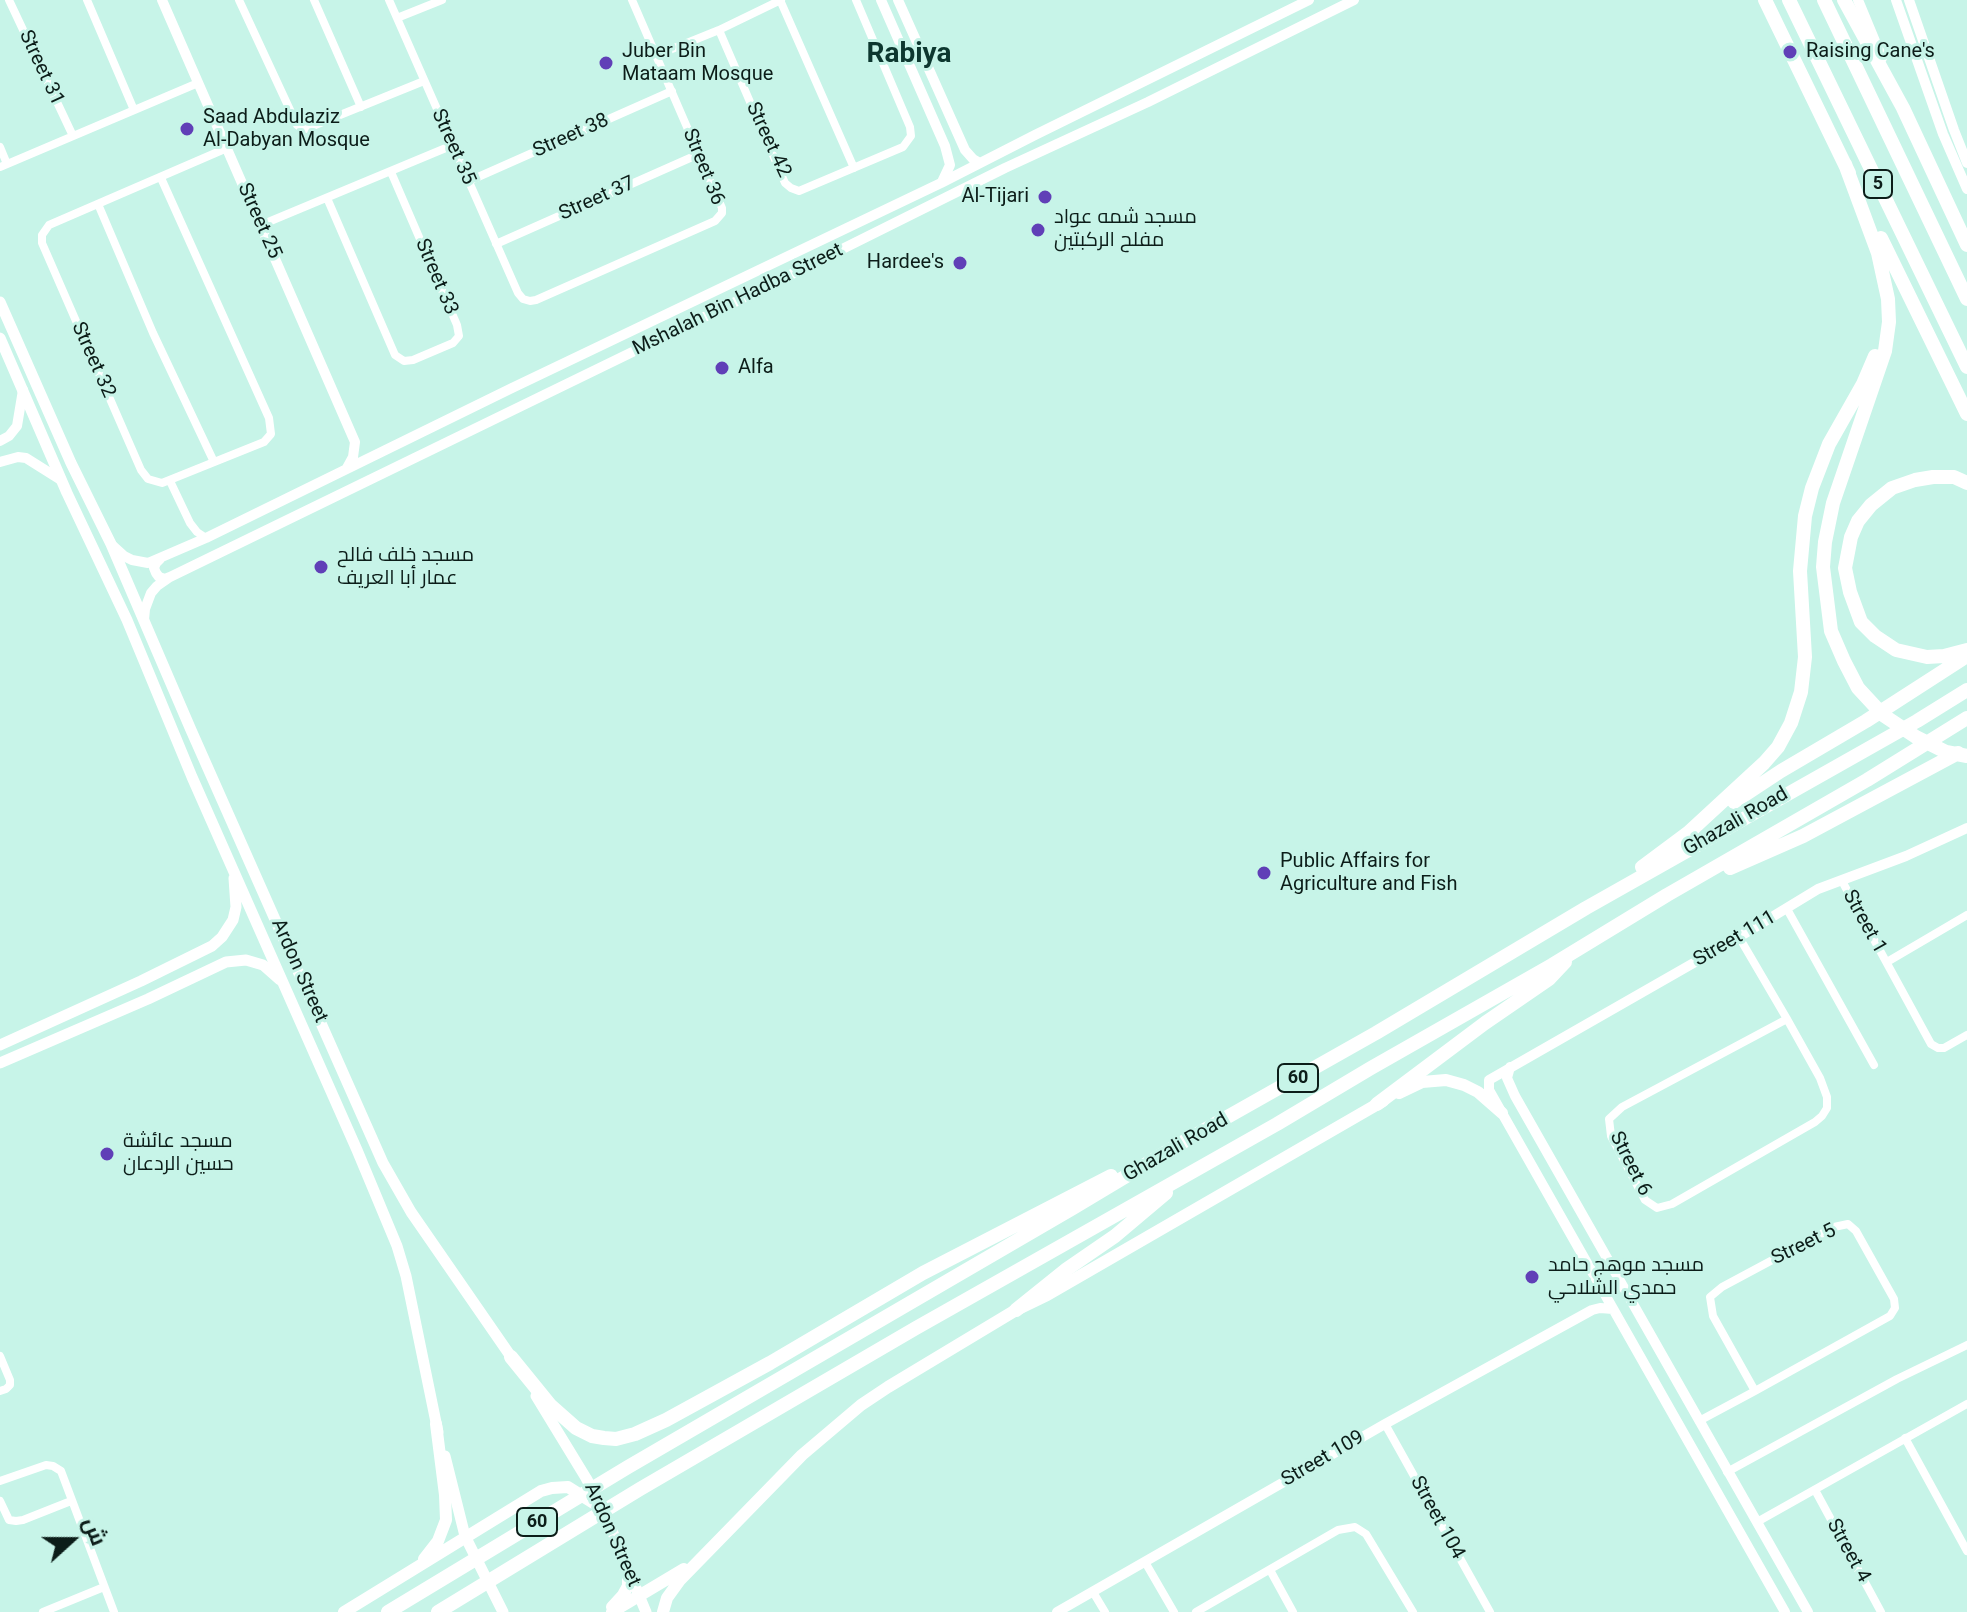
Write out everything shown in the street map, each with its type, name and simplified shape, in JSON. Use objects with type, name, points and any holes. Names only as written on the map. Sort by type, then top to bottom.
[{"type":"highway","points":[[1765,0],[1967,414]]},
{"type":"highway","name":"5","points":[[1789,0],[1967,367]]},
{"type":"highway","name":"5","points":[[1824,0],[1967,299]]},
{"type":"highway","points":[[1844,0],[1903,108],[1967,245]]},
{"type":"highway","points":[[1845,164],[1878,253],[1888,299],[1889,322],[1885,351],[1833,503],[1825,542],[1824,580],[1831,631],[1858,688],[1883,715],[1946,752],[1967,756]]},
{"type":"highway","points":[[1944,196],[1967,238]]},
{"type":"highway","points":[[1895,266],[1967,395]]},
{"type":"highway","points":[[1687,834],[1764,763],[1778,747],[1791,723],[1801,692],[1805,657],[1800,571],[1808,502],[1829,444],[1863,384],[1887,330]]},
{"type":"highway","points":[[1967,483],[1954,477],[1933,477],[1892,488],[1871,505],[1858,521],[1851,537],[1845,568],[1861,622],[1875,636],[1896,650],[1927,657],[1967,653]]},
{"type":"highway","points":[[1586,908],[1687,834],[1781,771],[1866,721],[1967,653]]},
{"type":"highway","name":"Ghazali Road","points":[[388,1612],[628,1467],[1183,1142],[1967,690]]},
{"type":"highway","name":"Ghazali Road","points":[[438,1612],[640,1489],[1575,951],[1967,718]]},
{"type":"highway","points":[[1667,895],[1803,836],[1967,748]]},
{"type":"highway","points":[[1377,1104],[1549,979],[1575,951]]},
{"type":"highway","points":[[511,1357],[558,1415],[576,1428],[604,1438],[616,1439],[635,1434],[770,1363],[923,1273],[1086,1188],[1183,1142]]},
{"type":"highway","points":[[1016,1310],[1144,1213],[1184,1176]]},
{"type":"main road","name":"Ardon Street","points":[[0,302],[71,463],[111,544],[383,1163],[411,1212],[511,1357],[586,1478],[603,1509],[646,1612]]},
{"type":"main road","name":"Ardon Street","points":[[0,338],[61,480],[127,620],[192,777],[397,1246],[436,1424],[465,1536],[503,1612]]},
{"type":"main road","points":[[192,777],[195,766],[203,766],[230,817]]},
{"type":"main road","points":[[0,1045],[212,946],[233,920],[236,907],[234,870]]},
{"type":"main road","points":[[0,1063],[226,962],[246,960],[263,965],[283,982]]},
{"type":"main road","points":[[141,981],[151,987],[148,999]]},
{"type":"main road","points":[[323,1072],[347,1114],[350,1117],[357,1115],[359,1108]]},
{"type":"main road","points":[[663,1612],[673,1589],[802,1455],[855,1410],[888,1387],[1016,1310],[1241,1185],[1377,1104],[1422,1082],[1446,1080],[1478,1092],[1502,1113]]},
{"type":"main road","points":[[407,1572],[426,1558],[438,1541],[446,1520],[436,1424]]},
{"type":"main road","points":[[344,1612],[541,1491],[568,1487],[603,1509]]},
{"type":"main road","points":[[609,1612],[700,1560]]},
{"type":"main road","points":[[609,1612],[628,1586],[628,1571]]},
{"type":"street","name":"Street 31","points":[[9,0],[73,136]]},
{"type":"street","points":[[87,0],[134,110]]},
{"type":"street","name":"Street 25","points":[[162,0],[355,442]]},
{"type":"street","points":[[239,0],[297,125],[303,130],[424,81]]},
{"type":"street","points":[[314,0],[361,107]]},
{"type":"street","name":"Street 35","points":[[389,0],[518,293]]},
{"type":"street","points":[[397,18],[442,0]]},
{"type":"street","name":"Street 36","points":[[518,293],[523,299],[536,300],[720,217],[722,213],[632,0]]},
{"type":"street","points":[[657,55],[719,30],[780,0],[854,168]]},
{"type":"street","name":"Street 42","points":[[719,30],[785,183],[799,191],[903,147],[911,136],[910,127],[856,0]]},
{"type":"street","points":[[881,0],[945,146],[950,165],[941,183]]},
{"type":"street","points":[[898,0],[965,150],[980,163]]},
{"type":"street","name":"Mshalah Bin Hadba Street","points":[[160,559],[941,183],[1309,0]]},
{"type":"street","name":"Mshalah Bin Hadba Street","points":[[144,620],[151,593],[170,577],[1354,0]]},
{"type":"street","points":[[1858,0],[1903,108]]},
{"type":"street","points":[[1896,0],[1943,134],[1967,189]]},
{"type":"street","points":[[1909,0],[1967,163]]},
{"type":"street","points":[[892,26],[902,29],[907,20]]},
{"type":"street","points":[[0,147],[4,166],[198,83]]},
{"type":"street","name":"Street 38","points":[[469,181],[672,91]]},
{"type":"street","points":[[1065,121],[1061,134],[1070,138]]},
{"type":"street","points":[[1035,135],[1045,141],[1045,151]]},
{"type":"street","points":[[261,225],[453,145]]},
{"type":"street","name":"Street 32","points":[[170,481],[154,482],[141,470],[42,243],[42,235],[49,225],[227,148]]},
{"type":"street","name":"Street 37","points":[[496,244],[699,154]]},
{"type":"street","name":"Street 33","points":[[327,198],[395,355],[404,361],[413,360],[453,343],[459,336],[391,172]]},
{"type":"street","points":[[161,178],[269,418],[271,434],[264,442],[170,481],[190,523],[206,538]]},
{"type":"street","points":[[98,204],[153,333],[214,462]]},
{"type":"street","points":[[512,388],[519,388],[524,393],[520,405]]},
{"type":"street","points":[[0,441],[17,426],[23,390]]},
{"type":"street","points":[[345,471],[353,457],[355,442],[367,450],[382,453]]},
{"type":"street","points":[[0,462],[26,458],[61,480]]},
{"type":"street","points":[[111,544],[132,560],[148,563],[160,559]]},
{"type":"street","points":[[160,559],[154,568],[156,573],[159,577],[170,577]]},
{"type":"street","name":"Street 111","points":[[1510,1067],[1818,889],[1906,856],[1967,828]]},
{"type":"street","name":"Street 1","points":[[1842,881],[1931,1044],[1944,1048],[1967,1035]]},
{"type":"street","points":[[1787,909],[1874,1065]]},
{"type":"street","name":"Street 1","points":[[1887,962],[1967,915]]},
{"type":"street","name":"Street 6","points":[[1739,937],[1787,1019],[1820,1078],[1827,1097],[1827,1108],[1815,1122],[1672,1204],[1657,1208],[1645,1200],[1611,1136],[1609,1119],[1622,1107],[1787,1019]]},
{"type":"street","points":[[1510,1067],[1492,1077],[1488,1083],[1489,1090],[1785,1612]]},
{"type":"street","points":[[1510,1067],[1507,1078],[1539,1140],[1808,1612]]},
{"type":"street","points":[[1522,1149],[1539,1140]]},
{"type":"street","name":"Street 5","points":[[1699,1421],[1755,1391],[1890,1316],[1895,1308],[1894,1299],[1856,1231],[1848,1224],[1834,1227],[1722,1287],[1710,1297],[1713,1316],[1755,1391]]},
{"type":"street","points":[[1592,1310],[1602,1290]]},
{"type":"street","name":"Street 109","points":[[1057,1612],[1385,1424],[1592,1310],[1613,1309]]},
{"type":"street","points":[[1727,1472],[1897,1379],[1967,1345]]},
{"type":"street","points":[[0,1356],[10,1385],[0,1391]]},
{"type":"street","points":[[1757,1522],[1967,1404]]},
{"type":"street","name":"Street 104","points":[[1385,1424],[1490,1612]]},
{"type":"street","points":[[1905,1438],[1967,1551]]},
{"type":"street","points":[[0,1481],[46,1465],[61,1471],[114,1612]]},
{"type":"street","name":"Street 4","points":[[1815,1490],[1881,1612]]},
{"type":"street","points":[[0,1501],[9,1520],[16,1521],[71,1501]]},
{"type":"street","points":[[1196,1612],[1347,1527],[1355,1527],[1366,1534],[1413,1612]]},
{"type":"street","points":[[1145,1562],[1174,1612]]},
{"type":"street","points":[[1270,1570],[1293,1612]]},
{"type":"street","points":[[43,1612],[69,1608],[104,1587]]},
{"type":"street","points":[[1093,1592],[1105,1612]]},
{"type":"place","name":"Raising Cane's","points":[[1790,52]]},
{"type":"place","name":"Juber Bin Mataam Mosque","points":[[606,63]]},
{"type":"place","name":"Saad Abdulaziz Al-Dabyan Mosque","points":[[187,129]]},
{"type":"place","name":"Al-Tijari","points":[[1045,197]]},
{"type":"place","name":"مسجد شمه عواد مفلح الركبتين","points":[[1038,230]]},
{"type":"place","name":"Hardee's","points":[[960,263]]},
{"type":"place","name":"Alfa","points":[[722,368]]},
{"type":"place","name":"مسجد خلف فالح عمار أبا العريف","points":[[321,567]]},
{"type":"place","name":"Public Affairs for Agriculture and Fish","points":[[1264,873]]},
{"type":"place","name":"مسجد عائشة حسين الردعان","points":[[107,1154]]},
{"type":"place","name":"مسجد موهج حامد حمدي الشلاحي","points":[[1532,1277]]},
{"type":"district","name":"Rabiya","points":[[909,55]]}]
